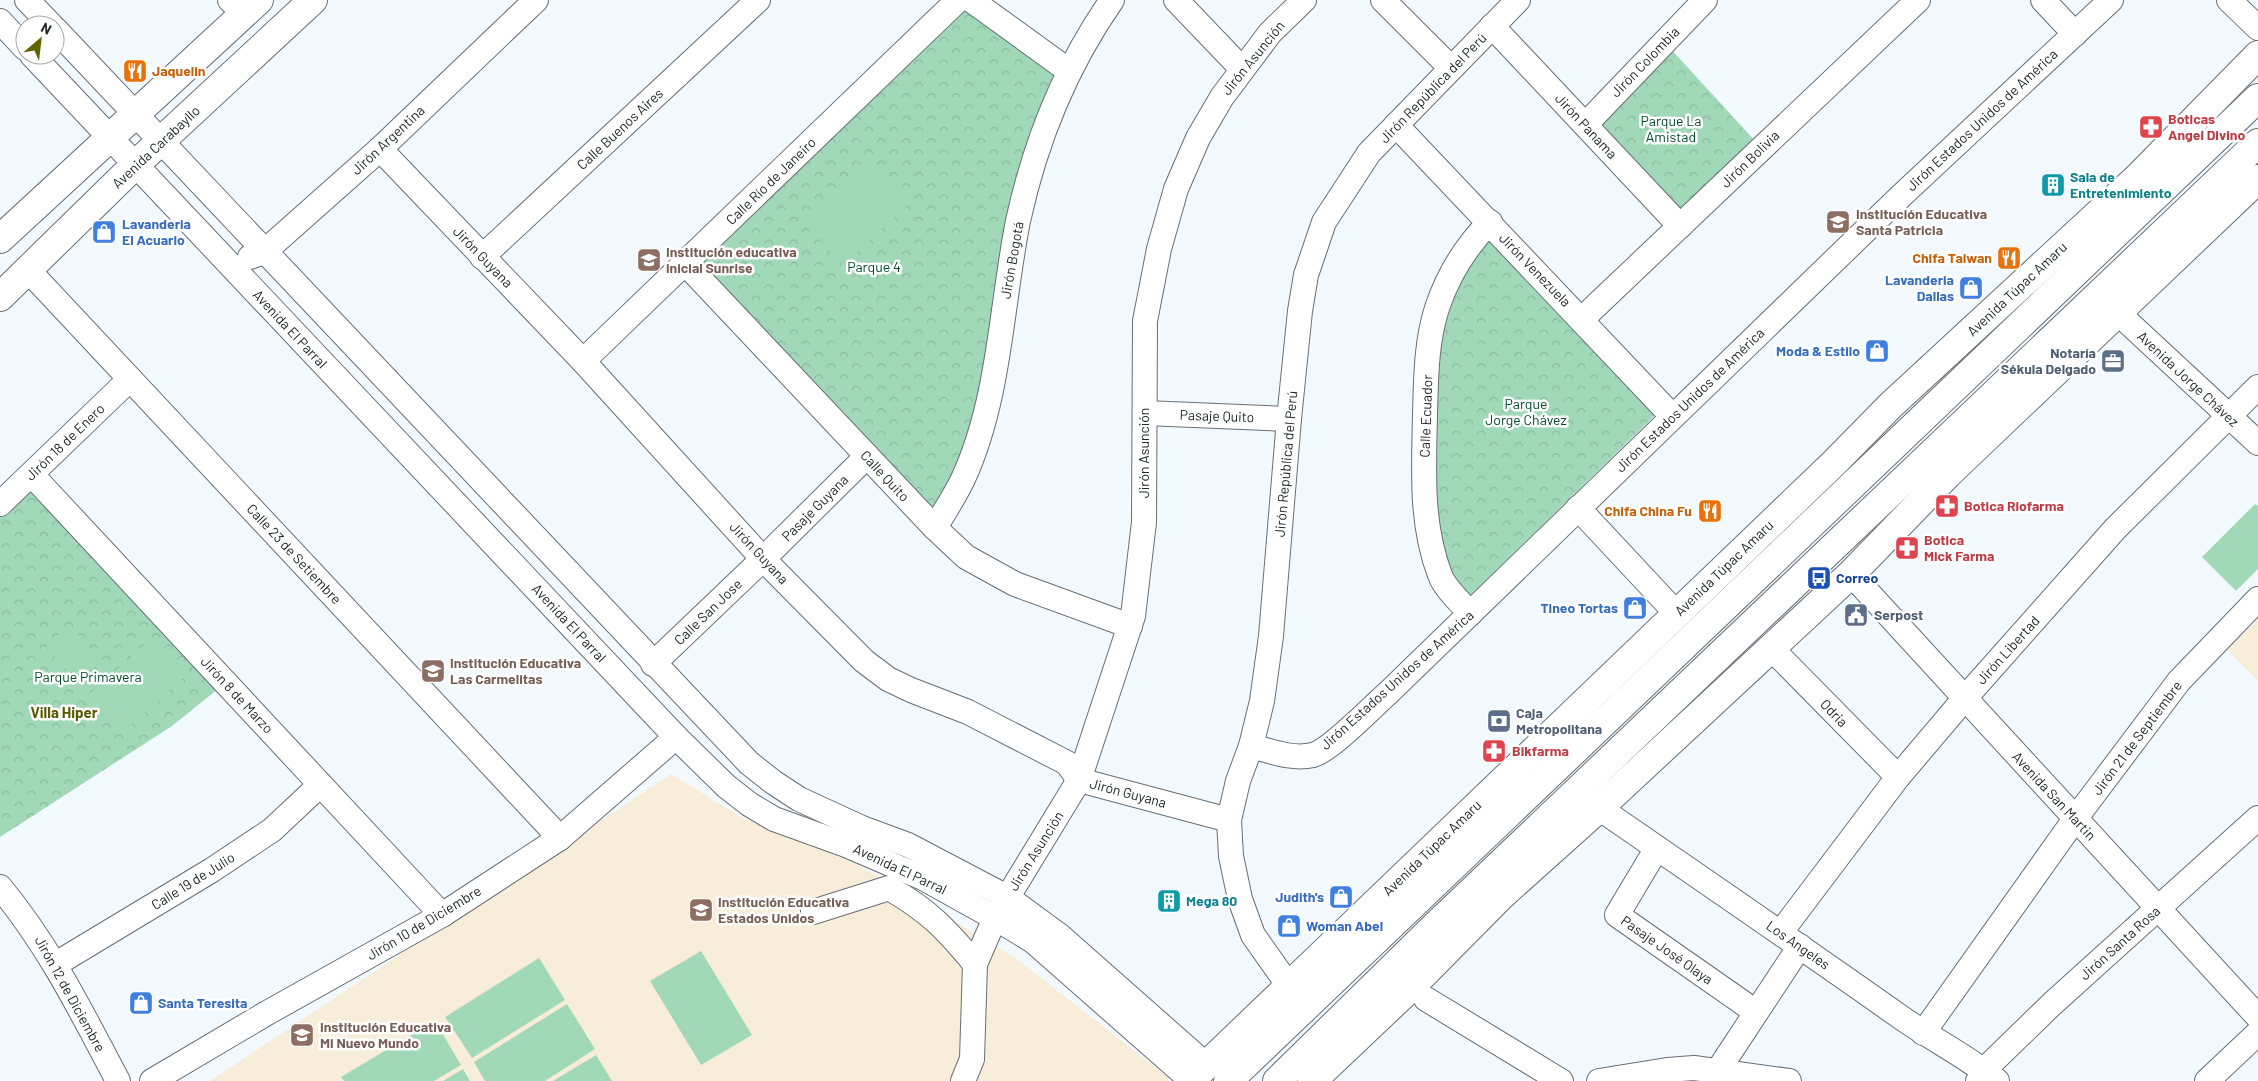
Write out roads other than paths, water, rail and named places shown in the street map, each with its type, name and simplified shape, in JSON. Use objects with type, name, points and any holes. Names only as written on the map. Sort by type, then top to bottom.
[{"type":"main road","name":"Avenida Carabayllo","points":[[0,297],[135,166],[313,0]]},
{"type":"main road","points":[[0,239],[110,140],[244,5]]},
{"type":"main road","name":"Avenida Túpac Amaru","points":[[1196,1075],[1834,463],[1891,405],[2138,177],[2258,55]]},
{"type":"main road","name":"Avenida Túpac Amaru","points":[[1228,1081],[2258,98]]},
{"type":"main road","points":[[1277,1081],[1434,927],[2258,143]]},
{"type":"main road","points":[[1312,1081],[1416,982],[1502,895],[1599,808],[1851,574],[1948,474],[2119,314],[2258,179]]},
{"type":"street","points":[[27,0],[41,15]]},
{"type":"street","name":"Jirón Argentina","points":[[229,264],[264,252],[380,148],[536,0]]},
{"type":"street","name":"Calle Buenos Aires","points":[[482,257],[758,0]]},
{"type":"street","name":"Calle Río de Janeiro","points":[[583,361],[958,0]]},
{"type":"street","points":[[971,0],[1069,71]]},
{"type":"street","name":"Jirón Bogotá","points":[[934,528],[963,479],[982,427],[994,374],[1019,220],[1034,159],[1069,71],[1095,25],[1112,0]]},
{"type":"street","points":[[1176,0],[1242,68]]},
{"type":"street","name":"Jirón Asunción","points":[[975,964],[1007,897],[1079,780],[1130,626],[1140,565],[1144,522],[1146,321],[1162,240],[1176,189],[1198,138],[1222,97],[1270,33],[1304,0]]},
{"type":"street","points":[[1383,0],[1451,68]]},
{"type":"street","name":"Jirón República del Perú","points":[[1289,986],[1253,935],[1240,899],[1231,856],[1229,820],[1238,781],[1251,746],[1262,701],[1271,636],[1300,311],[1306,276],[1324,222],[1369,153],[1518,0]]},
{"type":"street","name":"Jirón Colombia","points":[[1586,124],[1705,0]]},
{"type":"street","name":"Jirón Bolivia","points":[[1582,319],[1918,0]]},
{"type":"street","points":[[2043,0],[2075,34]]},
{"type":"street","name":"Jirón Estados Unidos de América","points":[[1251,746],[1288,756],[1313,755],[1326,748],[1388,693],[1672,416],[2111,0]]},
{"type":"street","points":[[2230,0],[2258,28]]},
{"type":"street","points":[[0,21],[15,37]]},
{"type":"street","name":"Jirón Panama","points":[[1492,26],[1680,226]]},
{"type":"street","name":"Avenida El Parral","points":[[65,41],[653,664],[749,763],[773,782],[816,807],[908,845],[1007,897],[1060,936],[1196,1075]]},
{"type":"street","name":"Avenida El Parral","points":[[41,65],[110,140],[676,736],[726,786],[749,804],[774,819],[846,845],[923,878],[996,918],[1033,941],[1196,1075]]},
{"type":"street","name":"Jirón Venezuela","points":[[1396,125],[1672,416]]},
{"type":"street","name":"Jirón Guyana","points":[[380,148],[583,361],[763,559],[850,648],[888,679],[968,712],[1066,763],[1079,780],[1229,820]]},
{"type":"street","name":"Calle Ecuador","points":[[1470,614],[1441,577],[1429,540],[1423,493],[1428,353],[1436,309],[1450,275],[1469,243],[1490,222]]},
{"type":"street","name":"Calle Quito","points":[[685,263],[934,528],[966,557],[1015,584],[1130,626]]},
{"type":"street","name":"Calle 23 de Setiembre","points":[[28,270],[560,838]]},
{"type":"street","name":"Avenida Jorge Chávez","points":[[2119,314],[2258,443]]},
{"type":"street","name":"Jirón 18 de Enero","points":[[0,504],[130,379]]},
{"type":"street","name":"Jirón Libertad","points":[[1781,932],[1898,777],[1964,698],[2115,529],[2258,387]]},
{"type":"street","name":"Pasaje Quito","points":[[1145,413],[1289,419]]},
{"type":"street","name":"Pasaje Guyana","points":[[763,559],[867,456]]},
{"type":"street","name":"Jirón 8 de Marzo","points":[[32,475],[442,915]]},
{"type":"street","points":[[1578,508],[1676,614]]},
{"type":"street","name":"Calle San Jose","points":[[653,664],[763,559]]},
{"type":"street","name":"Avenida San Martin","points":[[1851,574],[2258,1017]]},
{"type":"street","name":"Jirón 21 de Septiembre","points":[[1923,1033],[2075,819],[2178,681],[2258,599]]},
{"type":"street","name":"Odria","points":[[1771,648],[1898,777]]},
{"type":"street","name":"Jirón 10 de Diciembre","points":[[152,1081],[267,1012],[442,915],[560,838],[676,736]]},
{"type":"street","name":"Calle 19 de Julio","points":[[56,964],[212,870],[272,830],[320,785]]},
{"type":"street","name":"Los Angeles","points":[[1599,808],[1781,932],[1986,1077]]},
{"type":"street","name":"Jirón Santa Rosa","points":[[1986,1077],[2052,1004],[2258,818]]},
{"type":"street","name":"Pasaje José Olaya","points":[[1657,848],[1617,915],[1756,1012]]},
{"type":"street","name":"Jirón 12 de Diciembre","points":[[0,887],[23,914],[56,964],[118,1081]]},
{"type":"street","points":[[813,912],[889,888],[917,904],[945,928],[975,964],[972,1059],[963,1081]]},
{"type":"street","points":[[1719,1076],[1756,1012],[1800,946]]},
{"type":"street","points":[[1426,999],[1561,1081]]},
{"type":"street","points":[[2207,1081],[2258,1033]]},
{"type":"street","points":[[1599,1081],[1667,1070],[1694,1068],[1719,1076],[1789,1081]]},
{"type":"place","name":"Jaquelin","points":[[135,71]]},
{"type":"place","name":"Boticas Angel Divino","points":[[2151,127]]},
{"type":"place","name":"Sala de Entretenimiento","points":[[2053,185]]},
{"type":"place","name":"Institución Educativa Santa Patricia","points":[[1838,222]]},
{"type":"place","name":"Lavanderia El Acuario","points":[[104,232]]},
{"type":"place","name":"Chifa Taiwan","points":[[2009,258]]},
{"type":"place","name":"Institución educativa inicial Sunrise","points":[[649,260]]},
{"type":"place","name":"Lavanderia Dallas","points":[[1971,288]]},
{"type":"place","name":"Moda & Estilo","points":[[1877,351]]},
{"type":"place","name":"Notaría Sékula Delgado","points":[[2113,361]]},
{"type":"place","name":"Botica Riofarma","points":[[1947,506]]},
{"type":"place","name":"Chifa China Fu","points":[[1710,511]]},
{"type":"place","name":"Botica Mick Farma","points":[[1907,548]]},
{"type":"place","name":"Correo","points":[[1819,578]]},
{"type":"place","name":"Tineo Tortas","points":[[1635,608]]},
{"type":"place","name":"Serpost","points":[[1856,615]]},
{"type":"place","name":"Institución Educativa Las Carmelitas","points":[[433,671]]},
{"type":"place","name":"Caja Metropolitana","points":[[1499,721]]},
{"type":"place","name":"Bikfarma","points":[[1494,751]]},
{"type":"place","name":"Judith's","points":[[1341,897]]},
{"type":"place","name":"Mega 80","points":[[1169,901]]},
{"type":"place","name":"Institución Educativa Estados Unidos","points":[[701,910]]},
{"type":"place","name":"Woman Abel","points":[[1289,926]]},
{"type":"place","name":"Santa Teresita","points":[[141,1003]]},
{"type":"place","name":"Institución Educativa Mi Nuevo Mundo","points":[[302,1035]]},
{"type":"district","name":"Villa Hiper","points":[[64,713]]},
{"type":"park label","name":"Parque La Amistad","points":[[1671,130]]},
{"type":"park label","name":"Parque 4","points":[[874,267]]},
{"type":"park label","name":"Parque Jorge Chávez","points":[[1526,412]]},
{"type":"park label","name":"Parque Primavera","points":[[88,677]]}]
